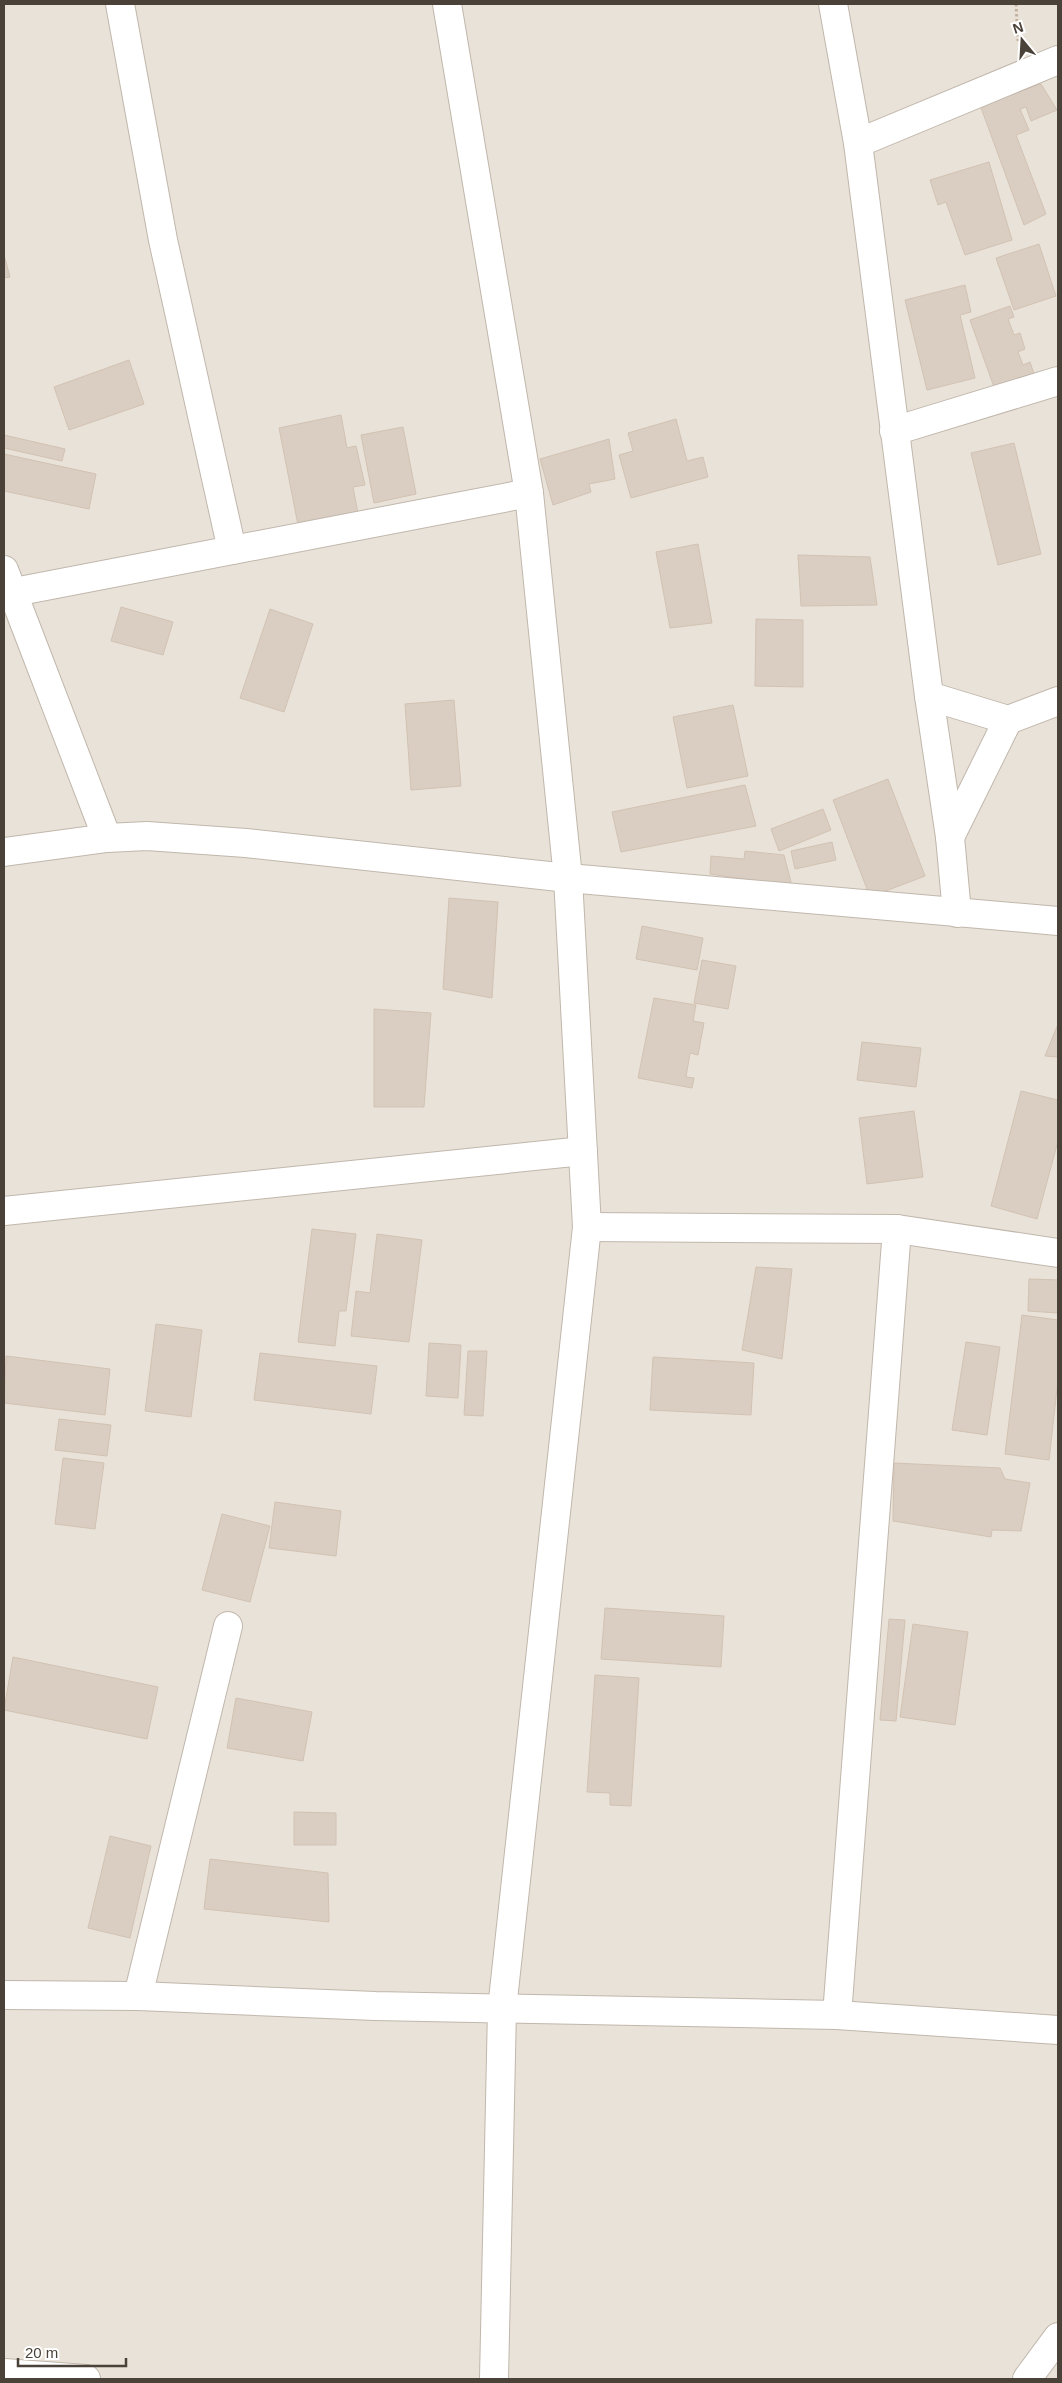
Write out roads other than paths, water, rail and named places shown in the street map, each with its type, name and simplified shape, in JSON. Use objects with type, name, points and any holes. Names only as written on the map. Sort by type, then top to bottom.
[{"type":"street","points":[[120,4],[163,240],[232,550]]},
{"type":"street","points":[[448,4],[529,493],[568,878],[587,1227],[502,2009],[494,2379]]},
{"type":"street","points":[[833,4],[858,143],[928,696],[950,837],[957,913]]},
{"type":"street","points":[[858,143],[1058,60]]},
{"type":"street","points":[[894,431],[1058,381]]},
{"type":"street","points":[[106,838],[7,586],[232,550],[529,493]]},
{"type":"street","points":[[928,696],[1008,720],[1058,701]]},
{"type":"street","points":[[950,837],[1008,720]]},
{"type":"street","points":[[4,852],[106,838],[147,836],[246,843],[568,878],[1058,921]]},
{"type":"street","points":[[4,1211],[584,1150]]},
{"type":"street","points":[[587,1227],[897,1229],[1058,1253]]},
{"type":"street","points":[[837,2014],[897,1229]]},
{"type":"street","points":[[138,1996],[228,1626]]},
{"type":"street","points":[[4,1995],[138,1996],[375,2006],[502,2009],[837,2014],[1058,2030]]},
{"type":"street","points":[[1027,2379],[1058,2337]]},
{"type":"street","points":[[4,2373],[86,2379]]}]
